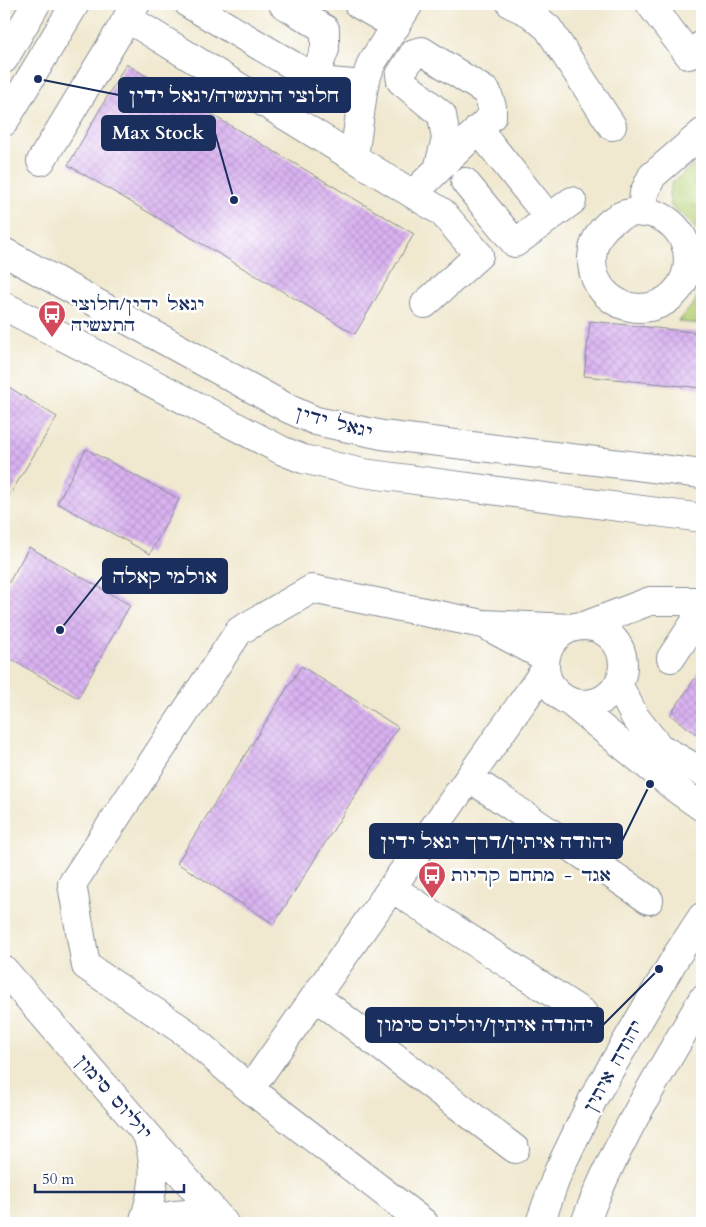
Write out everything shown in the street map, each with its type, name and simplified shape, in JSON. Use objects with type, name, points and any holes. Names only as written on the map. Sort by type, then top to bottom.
[{"type":"street","points":[[4,59],[36,4]]},
{"type":"street","points":[[4,122],[75,4]]},
{"type":"street","points":[[189,4],[314,78],[330,82],[364,85]]},
{"type":"street","points":[[283,4],[325,29],[325,50],[314,78]]},
{"type":"street","points":[[354,157],[364,85],[371,64],[402,15],[358,4]]},
{"type":"street","points":[[511,4],[530,13],[548,28],[612,126]]},
{"type":"street","points":[[650,4],[689,55],[702,45]]},
{"type":"street","points":[[41,161],[131,11],[354,157],[442,212],[479,255],[425,304]]},
{"type":"street","points":[[413,194],[492,116],[492,107],[487,92],[422,51],[414,53],[400,75],[401,81],[442,115],[446,138],[438,169]]},
{"type":"street","points":[[478,129],[549,218]]},
{"type":"street","points":[[642,213],[644,193],[652,176],[702,133]]},
{"type":"street","points":[[465,182],[515,243],[572,201]]},
{"type":"street","name":"יגאל ידין","points":[[4,252],[289,410],[316,421],[382,435],[702,474]]},
{"type":"street","points":[[4,306],[283,451],[303,458],[364,473],[702,518]]},
{"type":"street","points":[[424,1223],[250,1088],[186,1032],[86,966],[72,884],[239,631],[312,589],[483,624],[578,627],[598,628],[609,635],[615,642],[622,658],[622,672],[618,684],[606,696],[591,703],[580,704],[554,680],[550,644],[559,634],[578,627],[634,608],[650,601],[700,601],[695,622],[671,658]]},
{"type":"street","points":[[615,642],[634,608]]},
{"type":"street","points":[[483,624],[554,680],[675,788],[702,807]]},
{"type":"street","points":[[250,1088],[509,722],[554,680]]},
{"type":"street","points":[[618,684],[634,717],[658,747],[702,772]]},
{"type":"street","points":[[470,778],[649,900]]},
{"type":"street","points":[[392,888],[582,1013]]},
{"type":"street","name":"יהודה איתין","points":[[540,1223],[558,1172],[594,1096],[677,955],[702,917]]},
{"type":"street","name":"יוליוס סימון","points":[[4,970],[222,1221]]},
{"type":"street","points":[[316,996],[515,1149]]},
{"type":"street","points":[[585,1223],[628,1126],[702,1000]]},
{"type":"street","points":[[142,1223],[150,1203],[154,1178],[152,1149],[146,1134]]},
{"type":"street","points":[[151,1223],[162,1217],[176,1214],[201,1215],[222,1221]]},
{"type":"green space","points":[[702,158],[702,236],[686,218],[671,206],[669,194],[672,183]]},
{"type":"green space","points":[[702,287],[702,324],[678,322],[694,303]]},
{"type":"building","points":[[126,64],[414,234],[355,334],[68,165]]},
{"type":"building","points":[[590,321],[702,333],[702,388],[584,376]]},
{"type":"building","points":[[4,384],[57,417],[4,504]]},
{"type":"building","points":[[86,449],[179,499],[150,554],[57,503]]},
{"type":"building","points":[[29,547],[130,605],[78,698],[4,655],[4,591]]},
{"type":"building","points":[[301,666],[398,727],[274,924],[177,863]]},
{"type":"building","points":[[702,668],[702,738],[670,715]]},
{"type":"place","name":"חלוצי התעשיה/יגאל ידין","points":[[38,79]]},
{"type":"place","name":"Max Stock","points":[[234,200]]},
{"type":"place","name":"יגאל ידין/חלוצי התעשיה","points":[[52,338]]},
{"type":"place","name":"אולמי קאלה","points":[[60,630]]},
{"type":"place","name":"יהודה איתין/דרך יגאל ידין","points":[[650,784]]},
{"type":"place","name":"אגד - מתחם קריות","points":[[432,899]]},
{"type":"place","name":"יהודה איתין/יוליוס סימון","points":[[659,969]]}]
